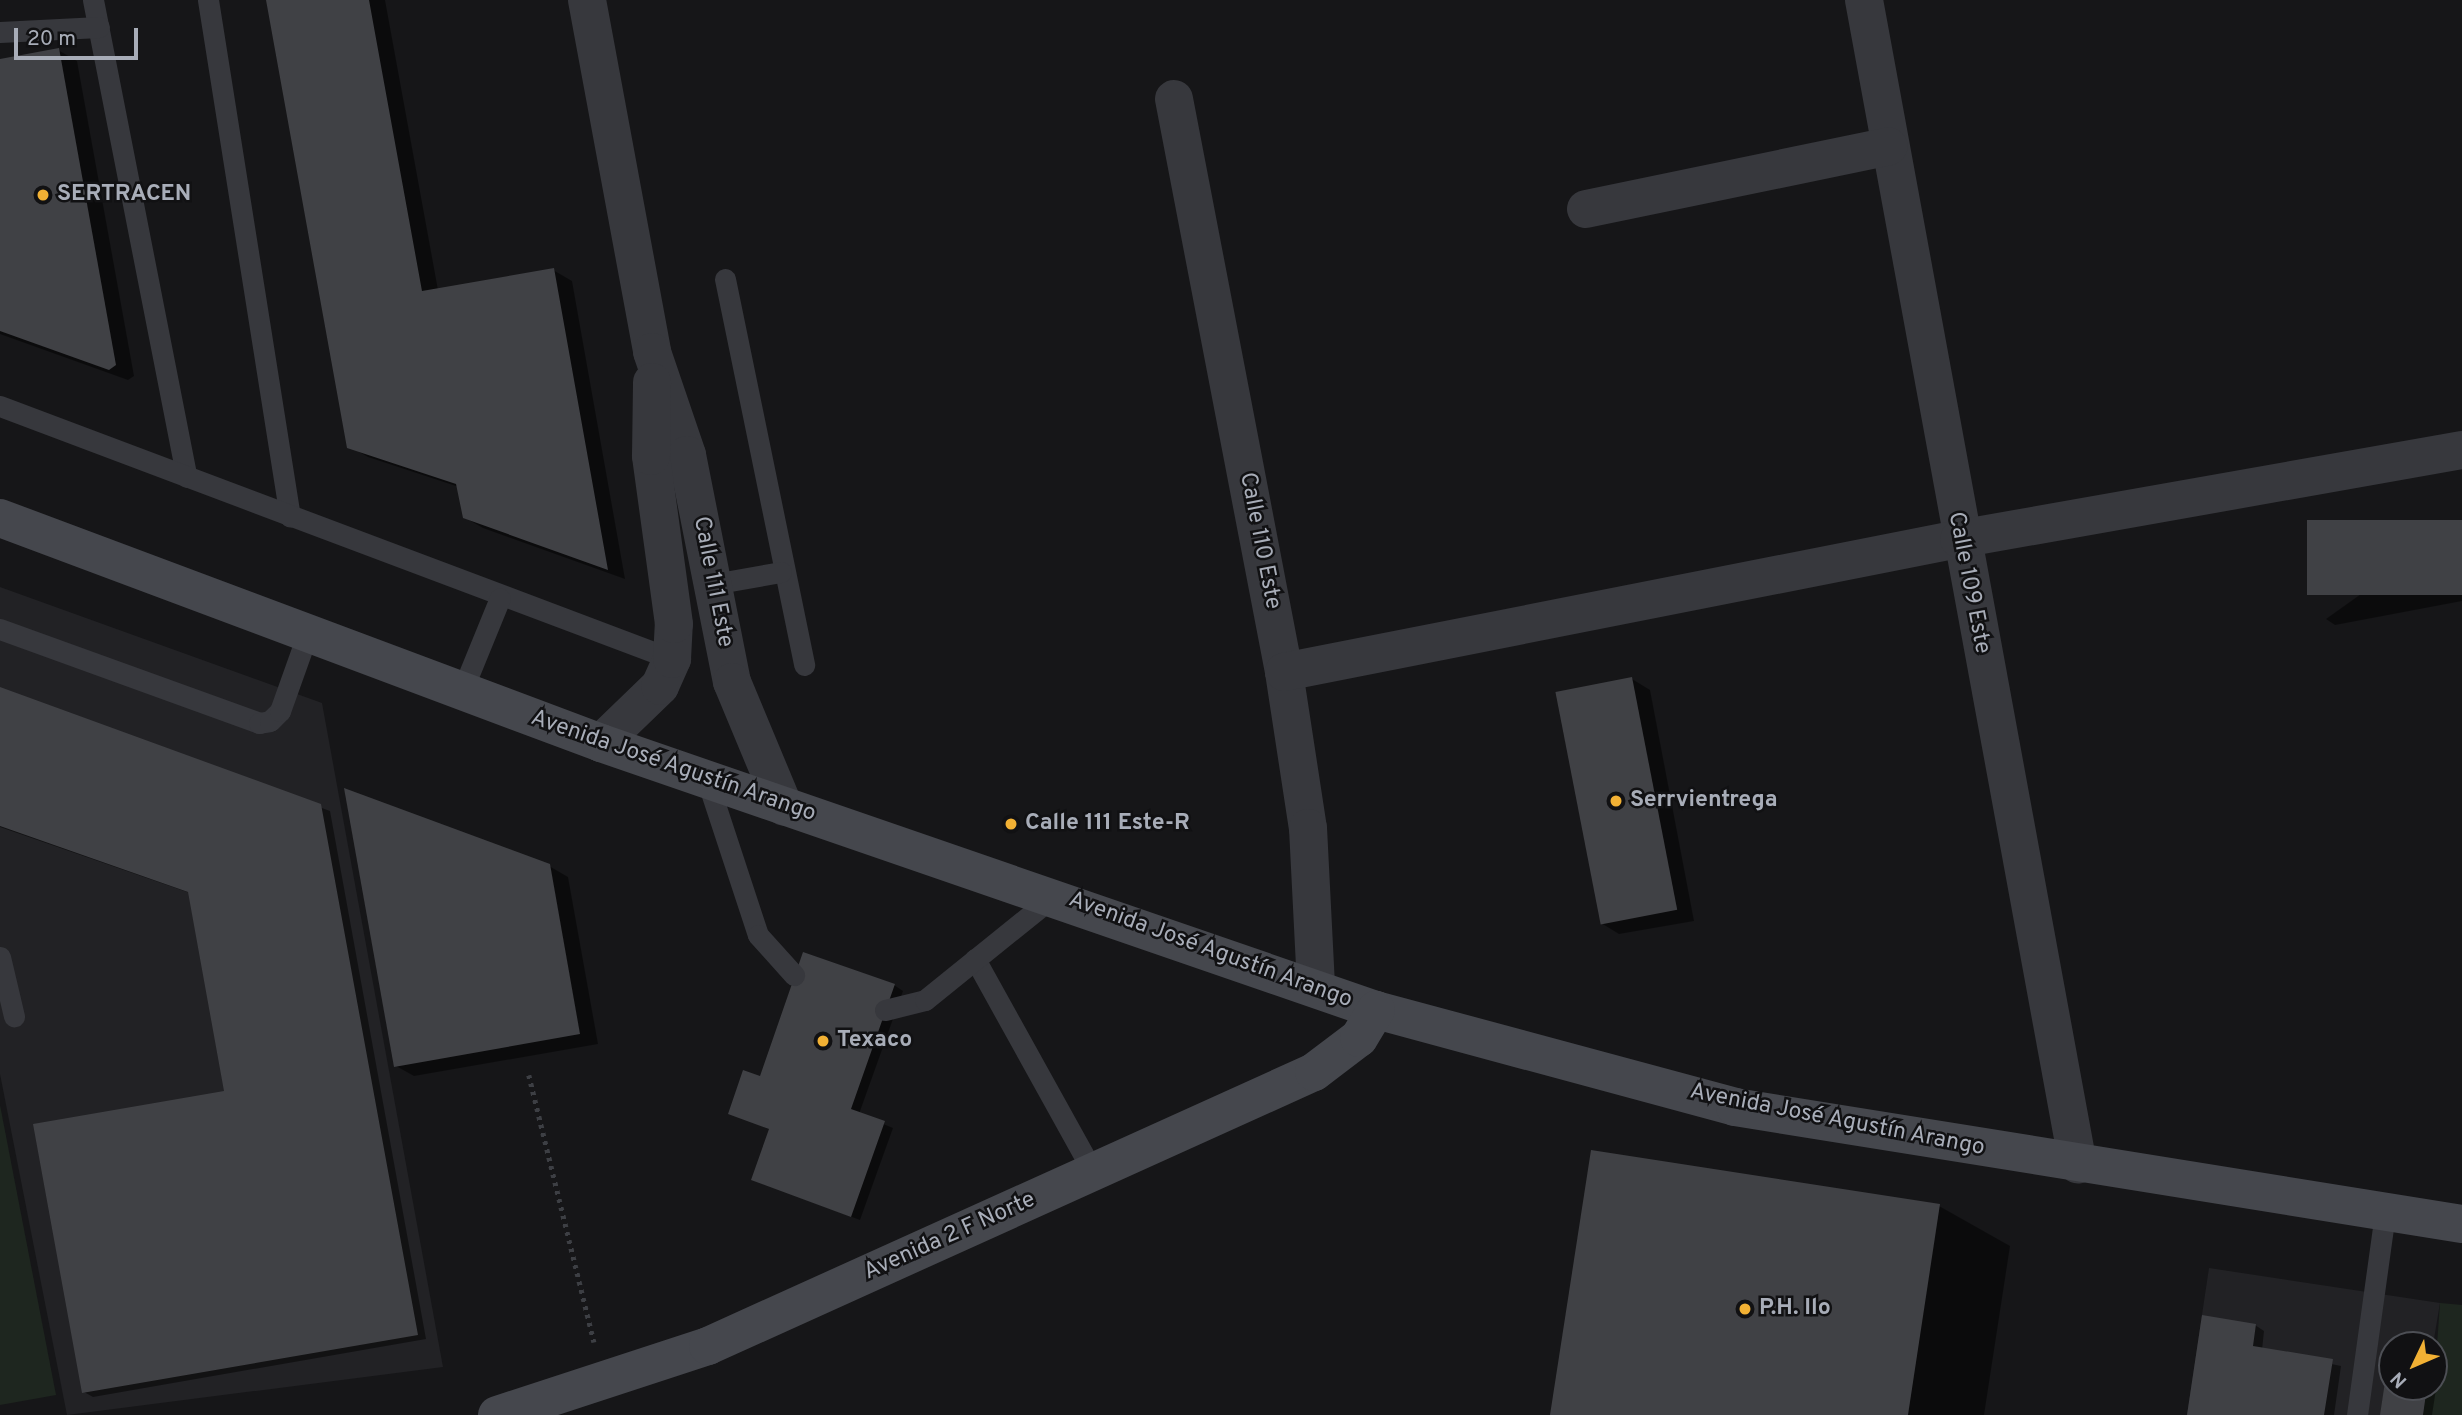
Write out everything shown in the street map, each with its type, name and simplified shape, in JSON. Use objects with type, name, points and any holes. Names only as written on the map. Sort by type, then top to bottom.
[{"type":"main road","name":"Avenida José Agustín Arango","points":[[0,518],[601,743],[1054,896],[1376,1010],[1735,1107],[2078,1165],[2462,1224]]},
{"type":"main road","name":"Avenida 2 F Norte","points":[[497,1415],[708,1346],[1314,1072],[1359,1038],[1376,1010]]},
{"type":"street","name":"Calle 111 Este","points":[[587,0],[652,352],[687,456],[732,682],[784,807]]},
{"type":"street","name":"Calle 109 Este","points":[[1864,0],[1959,539],[2078,1165]]},
{"type":"street","name":"Calle 110 Este","points":[[1174,99],[1283,672],[1308,828],[1316,988]]},
{"type":"street","points":[[1586,209],[1889,146]]},
{"type":"street","name":"Calle 111 Este","points":[[601,743],[660,686],[672,659],[674,624],[652,456],[652,352]]},
{"type":"street","points":[[1283,672],[1959,539],[2462,450]]},
{"type":"lane","points":[[93,0],[187,477]]},
{"type":"lane","points":[[208,0],[290,517]]},
{"type":"lane","points":[[0,32],[99,27]]},
{"type":"lane","points":[[725,279],[781,572],[804,665]]},
{"type":"lane","points":[[0,406],[500,597],[672,659]]},
{"type":"lane","points":[[713,584],[781,572]]},
{"type":"lane","points":[[462,691],[500,597]]},
{"type":"lane","points":[[0,629],[259,723],[270,721],[280,711],[307,635]]},
{"type":"lane","points":[[707,780],[758,935],[794,975]]},
{"type":"lane","points":[[885,1010],[925,1000],[1054,896]]},
{"type":"lane","points":[[0,957],[14,1016]]},
{"type":"lane","points":[[975,959],[1093,1172]]},
{"type":"lane","points":[[2357,1415],[2385,1212]]},
{"type":"path","points":[[529,1075],[602,1380]]},
{"type":"shaded area","points":[[0,587],[322,703],[443,1367],[67,1415],[0,1074]]},
{"type":"shaded area","points":[[0,1105],[56,1395],[0,1405]]},
{"type":"shaded area","points":[[2209,1268],[2440,1303],[2435,1331],[2378,1331],[2378,1401],[2425,1401],[2423,1415],[2187,1415]]},
{"type":"shaded area","points":[[2440,1303],[2462,1305],[2462,1415],[2423,1415],[2425,1401],[2448,1401],[2448,1331],[2438,1331]]},
{"type":"building","points":[[266,0],[369,0],[422,291],[554,268],[608,570],[463,518],[456,484],[347,448]]},
{"type":"building","name":"SERTRACEN","points":[[59,48],[116,365],[109,370],[0,331],[0,59]]},
{"type":"building","points":[[2307,520],[2462,520],[2462,595],[2307,595]]},
{"type":"building","name":"Serrvientrega","points":[[1632,677],[1677,910],[1601,925],[1555,692]]},
{"type":"building","points":[[0,687],[321,804],[418,1335],[82,1393],[33,1124],[224,1091],[188,892],[0,826]]},
{"type":"building","points":[[344,788],[550,864],[580,1034],[394,1067]]},
{"type":"building","points":[[803,952],[895,984],[851,1109],[885,1121],[851,1217],[751,1180],[769,1129],[728,1114],[743,1070],[760,1076]]},
{"type":"building","name":"P.H. Ilo","points":[[1591,1150],[1940,1204],[1908,1415],[1550,1415]]},
{"type":"building","points":[[2202,1315],[2256,1324],[2253,1346],[2333,1359],[2324,1415],[2187,1415]]},
{"type":"building","points":[[2382,1401],[2425,1401],[2423,1415],[2380,1415]]},
{"type":"place","name":"SERTRACEN","points":[[43,195]]},
{"type":"place","name":"Serrvientrega","points":[[1616,801]]},
{"type":"place","name":"Calle 111 Este-R","points":[[1011,824]]},
{"type":"place","name":"Texaco","points":[[823,1041]]},
{"type":"place","name":"P.H. Ilo","points":[[1745,1309]]}]
